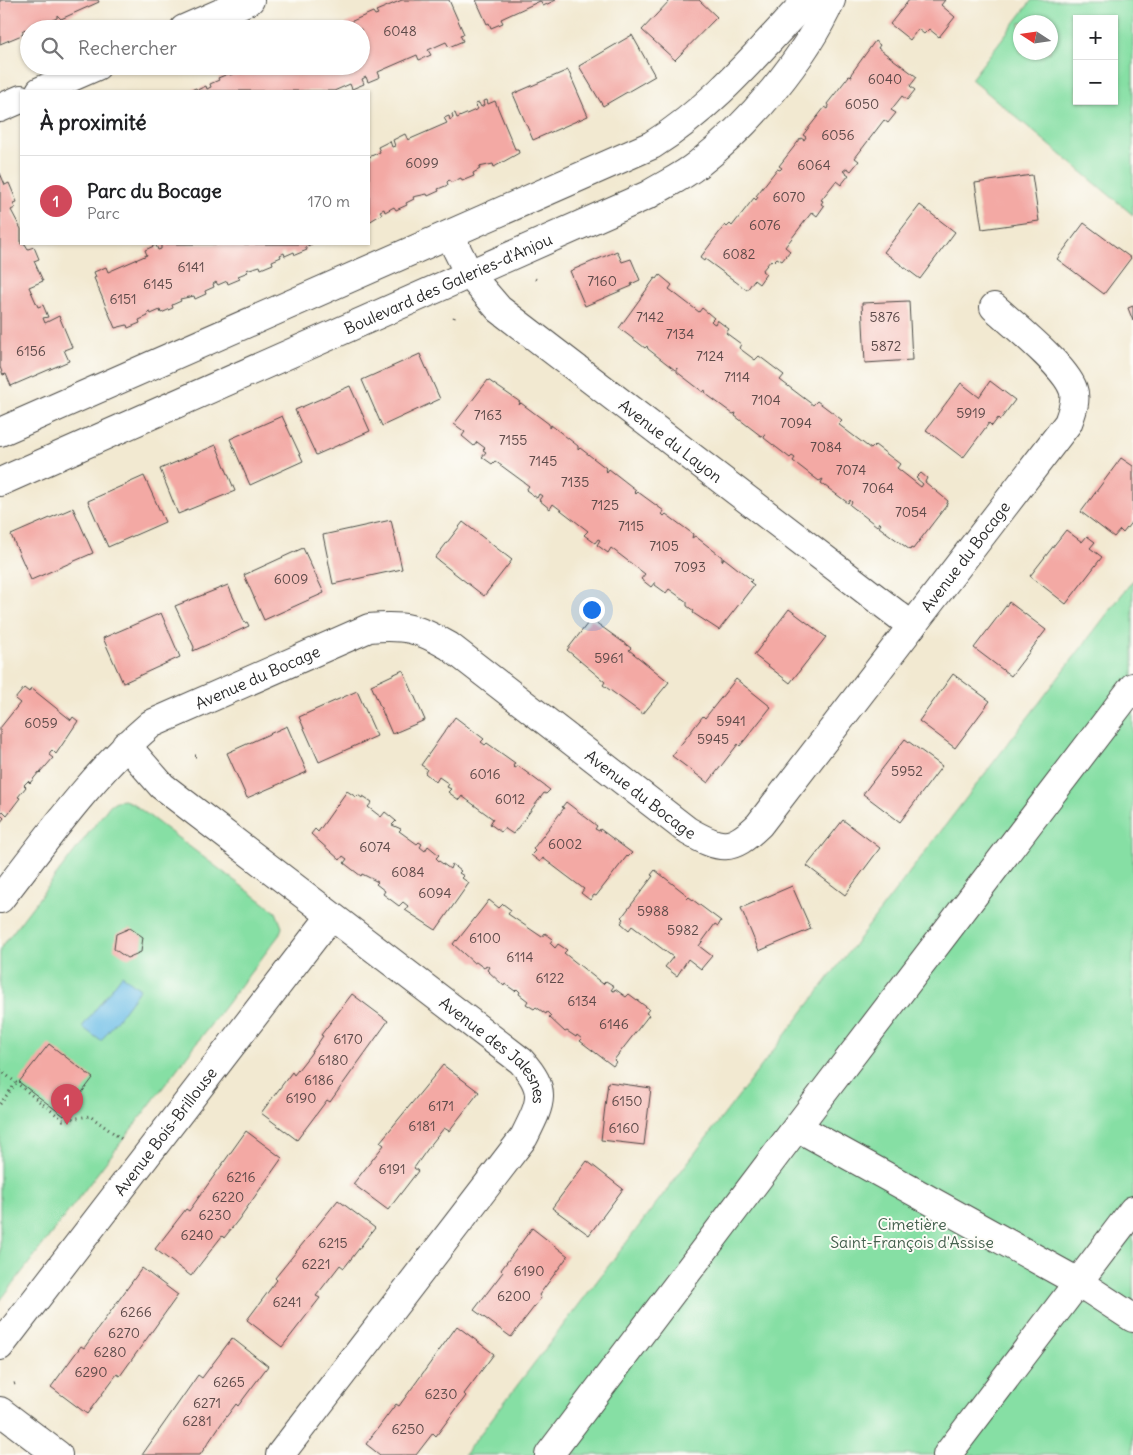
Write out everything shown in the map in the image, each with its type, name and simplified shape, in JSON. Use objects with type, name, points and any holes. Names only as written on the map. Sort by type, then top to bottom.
[{"type":"street","points":[[204,20],[250,0]]},
{"type":"street","points":[[0,432],[652,146],[681,127],[724,90],[807,0]]},
{"type":"street","name":"Boulevard des Galeries-d'Anjou","points":[[0,482],[648,195],[696,166],[738,130],[789,71],[831,0]]},
{"type":"street","points":[[42,90],[76,75]]},
{"type":"street","points":[[0,108],[20,99]]},
{"type":"street","name":"Avenue du Layon","points":[[450,236],[469,274],[499,309],[912,626]]},
{"type":"street","name":"Avenue du Bocage","points":[[0,899],[91,783],[126,744],[151,724],[369,628],[396,626],[425,632],[449,646],[688,831],[710,843],[726,847],[743,841],[759,825],[1068,423],[1074,405],[1073,390],[1066,374],[994,307]]},
{"type":"street","points":[[548,1455],[1133,687]]},
{"type":"street","name":"Avenue des Jalesnes","points":[[126,744],[162,786],[521,1061],[534,1075],[541,1092],[535,1116],[524,1137],[280,1455]]},
{"type":"street","name":"Avenue Bois-Brillouse","points":[[0,1346],[330,916]]},
{"type":"street","points":[[797,1127],[1078,1282],[1133,1318]]},
{"type":"street","points":[[947,1455],[1133,1210]]},
{"type":"street","points":[[0,1411],[58,1455]]},
{"type":"path","points":[[0,1070],[63,1120],[90,1116],[126,1142]]},
{"type":"path","points":[[0,1104],[16,1082]]},
{"type":"green space","points":[[1032,0],[1133,0],[1133,215],[971,79],[1013,25],[1013,60],[1058,60],[1058,15],[1020,15]]},
{"type":"green space","name":"Cimetière Saint-François d'Assise","points":[[1133,580],[1133,1455],[464,1455]]},
{"type":"green space","points":[[124,800],[132,803],[276,912],[282,927],[280,934],[0,1301],[0,949],[110,805],[116,801]]},
{"type":"water","points":[[122,975],[140,989],[101,1041],[82,1027]]},
{"type":"building","points":[[0,0],[98,0],[99,2],[61,19],[57,15],[57,18],[53,20],[20,20],[20,36],[0,44]]},
{"type":"building","points":[[402,0],[449,0],[464,34],[460,35],[463,41],[449,47],[446,42],[428,50],[431,55],[419,60],[417,55],[378,72],[380,77],[368,82],[366,77],[362,79],[364,84],[352,89],[350,84],[336,90],[197,90],[206,86],[207,89],[211,87],[210,84],[225,75],[370,75],[370,20],[355,20],[373,12],[375,15],[378,14],[376,11]]},
{"type":"building","points":[[476,0],[556,0],[543,6],[540,1],[501,19],[503,23],[491,28],[489,23],[487,24]]},
{"type":"building","points":[[670,0],[699,0],[717,17],[675,60],[642,30]]},
{"type":"building","points":[[909,0],[945,0],[941,5],[955,17],[939,37],[929,29],[924,34],[918,29],[910,40],[890,24]]},
{"type":"building","points":[[632,35],[655,76],[603,106],[579,66]]},
{"type":"building","points":[[875,41],[880,45],[878,48],[917,77],[910,86],[915,90],[907,100],[902,96],[891,110],[896,113],[888,123],[884,120],[855,158],[859,161],[851,171],[847,168],[843,171],[849,175],[841,185],[836,181],[821,200],[823,201],[821,204],[824,206],[817,216],[812,212],[785,247],[790,251],[782,261],[777,258],[773,262],[771,260],[762,271],[766,274],[759,284],[754,280],[747,290],[705,259],[704,261],[700,258],[725,225],[727,227],[730,224],[732,226],[754,198],[756,200],[758,197],[756,196],[777,169],[780,170],[782,168],[779,166],[801,138],[804,140],[806,137],[803,135],[825,107],[828,109],[827,104],[849,76],[852,77],[851,74]]},
{"type":"building","points":[[568,70],[588,116],[533,140],[513,94]]},
{"type":"building","points":[[487,100],[488,104],[495,101],[515,149],[518,149],[519,153],[494,167],[493,164],[479,167],[480,169],[473,173],[474,176],[462,181],[461,178],[452,182],[449,180],[447,182],[448,185],[438,189],[439,191],[428,196],[427,194],[413,197],[414,199],[406,203],[407,205],[396,210],[394,207],[385,212],[384,209],[380,211],[382,214],[370,221],[370,157],[380,152],[378,147],[390,141],[392,147],[395,146],[393,140],[405,134],[408,140],[447,123],[444,118],[449,116],[450,120],[453,118],[452,114],[455,113],[457,118],[478,109],[475,104],[479,103],[481,107],[484,105],[483,101]]},
{"type":"building","points":[[0,173],[5,185],[9,183],[17,202],[13,203],[15,208],[11,210],[20,227],[20,245],[26,245],[28,249],[34,247],[39,259],[34,261],[43,281],[29,287],[38,307],[43,305],[48,317],[43,318],[45,323],[59,316],[72,347],[64,350],[69,361],[11,386],[6,374],[3,375],[0,367]]},
{"type":"building","points":[[1032,175],[1039,221],[982,229],[975,183]]},
{"type":"building","points":[[920,205],[955,232],[920,279],[884,252]]},
{"type":"building","points":[[1084,223],[1131,258],[1104,294],[1057,259]]},
{"type":"building","points":[[156,245],[158,250],[161,249],[161,245],[310,245],[305,247],[307,250],[295,255],[294,252],[285,256],[284,253],[280,255],[281,257],[272,261],[273,264],[261,269],[260,266],[246,270],[248,272],[238,276],[240,279],[228,284],[227,281],[218,285],[216,282],[213,284],[214,287],[205,291],[206,294],[195,299],[194,296],[180,299],[181,301],[172,305],[173,308],[161,313],[160,310],[151,314],[150,312],[147,313],[148,316],[139,320],[140,323],[128,328],[127,325],[115,328],[94,278],[96,277],[94,272],[106,267],[108,272],[147,255],[145,250]]},
{"type":"building","points":[[617,251],[622,262],[631,259],[640,280],[631,284],[632,286],[585,306],[570,271]]},
{"type":"building","points":[[660,275],[672,285],[669,289],[699,312],[702,308],[714,318],[711,321],[713,323],[715,324],[717,320],[729,329],[726,333],[741,344],[739,348],[755,360],[759,356],[784,375],[780,380],[813,405],[817,401],[829,410],[842,420],[838,424],[871,449],[875,445],[900,464],[897,468],[921,487],[923,484],[916,478],[921,473],[927,478],[925,482],[948,501],[913,549],[911,548],[910,550],[879,527],[881,524],[879,522],[877,526],[850,505],[852,502],[850,500],[848,503],[821,483],[823,479],[819,481],[793,461],[795,458],[792,456],[790,458],[764,438],[765,435],[761,436],[735,416],[736,413],[733,414],[706,394],[705,390],[703,392],[677,372],[677,368],[675,370],[648,349],[647,346],[645,348],[619,328],[655,278],[657,279]]},
{"type":"building","points":[[909,301],[912,360],[865,363],[862,303]]},
{"type":"building","points":[[1133,306],[1133,321],[1128,308]]},
{"type":"building","points":[[420,354],[440,399],[382,426],[362,380]]},
{"type":"building","points":[[488,380],[520,402],[519,405],[521,403],[549,424],[549,428],[551,425],[578,446],[578,450],[580,448],[606,468],[607,472],[609,469],[636,490],[634,492],[636,494],[638,492],[664,511],[662,514],[664,516],[666,514],[693,534],[692,538],[695,536],[722,557],[722,561],[724,558],[752,580],[750,582],[754,585],[719,630],[693,613],[694,611],[687,606],[687,602],[669,589],[666,593],[655,585],[655,582],[651,587],[641,579],[645,574],[611,548],[608,553],[597,545],[600,540],[598,539],[595,543],[584,535],[588,531],[553,504],[550,509],[539,500],[542,496],[539,494],[537,498],[526,490],[529,486],[495,461],[492,464],[482,457],[486,452],[483,450],[485,448],[477,442],[474,446],[462,436],[465,432],[454,424]]},
{"type":"building","points":[[990,381],[1015,400],[1000,420],[998,418],[992,426],[989,423],[963,458],[926,430],[961,383],[979,397]]},
{"type":"building","points":[[350,386],[370,431],[316,455],[295,410]]},
{"type":"building","points":[[282,416],[303,461],[250,485],[230,439]]},
{"type":"building","points":[[216,445],[235,491],[178,514],[160,469]]},
{"type":"building","points":[[1121,458],[1133,466],[1133,520],[1123,533],[1120,530],[1114,537],[1081,512]]},
{"type":"building","points":[[144,476],[165,522],[108,547],[88,501]]},
{"type":"building","points":[[73,508],[93,553],[31,580],[11,535]]},
{"type":"building","points":[[391,520],[402,569],[333,584],[323,535]]},
{"type":"building","points":[[463,522],[512,560],[484,596],[435,558]]},
{"type":"building","points":[[1066,530],[1082,542],[1087,536],[1095,542],[1090,548],[1102,557],[1066,604],[1030,576]]},
{"type":"building","points":[[303,548],[324,593],[264,620],[244,575]]},
{"type":"building","points":[[228,585],[245,623],[247,622],[249,626],[193,651],[194,647],[175,606]]},
{"type":"building","points":[[1009,602],[1046,630],[1011,676],[974,648]]},
{"type":"building","points":[[789,609],[826,637],[790,683],[754,655]]},
{"type":"building","points":[[161,613],[180,657],[123,683],[103,638]]},
{"type":"building","points":[[591,619],[631,648],[629,650],[669,682],[643,714],[603,685],[605,682],[567,650]]},
{"type":"building","points":[[403,670],[425,720],[392,734],[371,685]]},
{"type":"building","points":[[953,674],[990,701],[955,748],[919,721]]},
{"type":"building","points":[[736,679],[771,707],[740,746],[738,744],[708,783],[672,756],[703,716],[705,718]]},
{"type":"building","points":[[24,688],[29,692],[31,688],[71,720],[73,717],[78,721],[56,754],[52,750],[50,752],[49,755],[53,758],[30,783],[28,781],[24,785],[26,787],[18,797],[20,798],[7,815],[3,811],[0,814],[0,728],[20,703],[15,699]]},
{"type":"building","points":[[357,691],[377,736],[319,762],[299,717]]},
{"type":"building","points":[[455,717],[484,739],[481,742],[485,745],[487,743],[515,763],[513,766],[515,768],[518,766],[550,790],[546,794],[544,793],[513,834],[504,828],[501,832],[490,824],[493,819],[462,796],[459,800],[448,792],[451,789],[447,787],[449,784],[439,777],[436,782],[425,773],[427,769],[421,765]]},
{"type":"building","points":[[287,726],[307,772],[247,798],[227,753]]},
{"type":"building","points":[[905,739],[942,766],[900,822],[863,794]]},
{"type":"building","points":[[347,791],[356,797],[358,795],[362,798],[363,796],[372,802],[368,807],[381,817],[385,812],[396,821],[392,825],[401,829],[399,831],[417,844],[419,842],[422,844],[420,847],[425,851],[428,846],[439,855],[436,858],[439,861],[450,869],[452,864],[461,871],[459,873],[464,876],[462,878],[469,883],[436,930],[405,910],[408,906],[403,902],[399,906],[383,894],[385,891],[376,884],[378,882],[362,874],[361,876],[344,863],[347,859],[343,856],[340,860],[311,834],[315,829],[318,832]]},
{"type":"building","points":[[566,802],[597,826],[595,829],[599,831],[600,829],[632,853],[627,856],[596,896],[594,895],[590,900],[581,893],[584,889],[543,858],[540,862],[531,855],[535,851],[533,849],[564,808],[562,807]]},
{"type":"building","points":[[0,814],[4,818],[0,823]]},
{"type":"building","points":[[843,820],[880,848],[845,895],[807,866]]},
{"type":"building","points":[[655,870],[687,895],[685,897],[687,899],[689,897],[721,921],[718,926],[715,924],[699,946],[712,956],[701,969],[688,959],[677,976],[665,967],[673,957],[632,926],[629,930],[621,923],[624,919],[622,917],[653,876],[651,875]]},
{"type":"building","points":[[792,886],[811,929],[759,951],[741,908]]},
{"type":"building","points":[[489,900],[499,908],[503,904],[511,910],[508,914],[542,937],[545,933],[553,939],[550,943],[555,948],[558,944],[567,950],[564,953],[603,984],[606,981],[614,986],[611,990],[614,991],[615,989],[626,997],[629,994],[649,1009],[646,1013],[649,1015],[614,1060],[616,1062],[613,1066],[580,1041],[582,1039],[577,1035],[576,1037],[567,1031],[565,1032],[549,1017],[551,1016],[547,1012],[546,1014],[536,1007],[534,1009],[526,1004],[528,1001],[519,994],[520,992],[517,989],[515,991],[505,984],[504,986],[487,970],[489,967],[486,965],[484,968],[476,962],[474,963],[453,944]]},
{"type":"building","points":[[130,928],[143,937],[141,952],[127,958],[114,949],[116,934]]},
{"type":"building","points":[[352,994],[388,1021],[330,1102],[327,1100],[297,1140],[261,1113],[292,1072],[294,1075],[309,1056],[323,1036],[321,1035]]},
{"type":"building","points":[[49,1044],[93,1078],[64,1116],[19,1082]]},
{"type":"building","points":[[443,1065],[479,1092],[449,1131],[444,1128],[429,1147],[414,1168],[418,1171],[388,1210],[353,1184],[384,1145],[380,1142]]},
{"type":"building","points":[[608,1082],[651,1088],[644,1145],[601,1140]]},
{"type":"building","points":[[246,1131],[282,1158],[239,1219],[224,1238],[222,1236],[191,1276],[155,1249],[186,1209],[189,1211]]},
{"type":"building","points":[[587,1161],[623,1189],[589,1235],[552,1208]]},
{"type":"building","points":[[338,1200],[375,1228],[344,1268],[340,1265],[316,1296],[320,1298],[282,1347],[247,1320],[277,1280],[275,1278]]},
{"type":"building","points":[[532,1228],[568,1256],[539,1295],[541,1298],[511,1337],[474,1310],[503,1272],[501,1270]]},
{"type":"building","points":[[142,1268],[178,1295],[120,1376],[117,1374],[87,1414],[51,1387],[81,1346],[84,1348]]},
{"type":"building","points":[[457,1326],[494,1354],[436,1436],[433,1433],[416,1455],[380,1455],[366,1444],[396,1404],[399,1406]]},
{"type":"building","points":[[232,1338],[268,1366],[238,1406],[236,1404],[200,1455],[142,1455],[198,1375],[202,1378]]},
{"type":"place","name":"Parc du Bocage","points":[[67,1125]]}]
